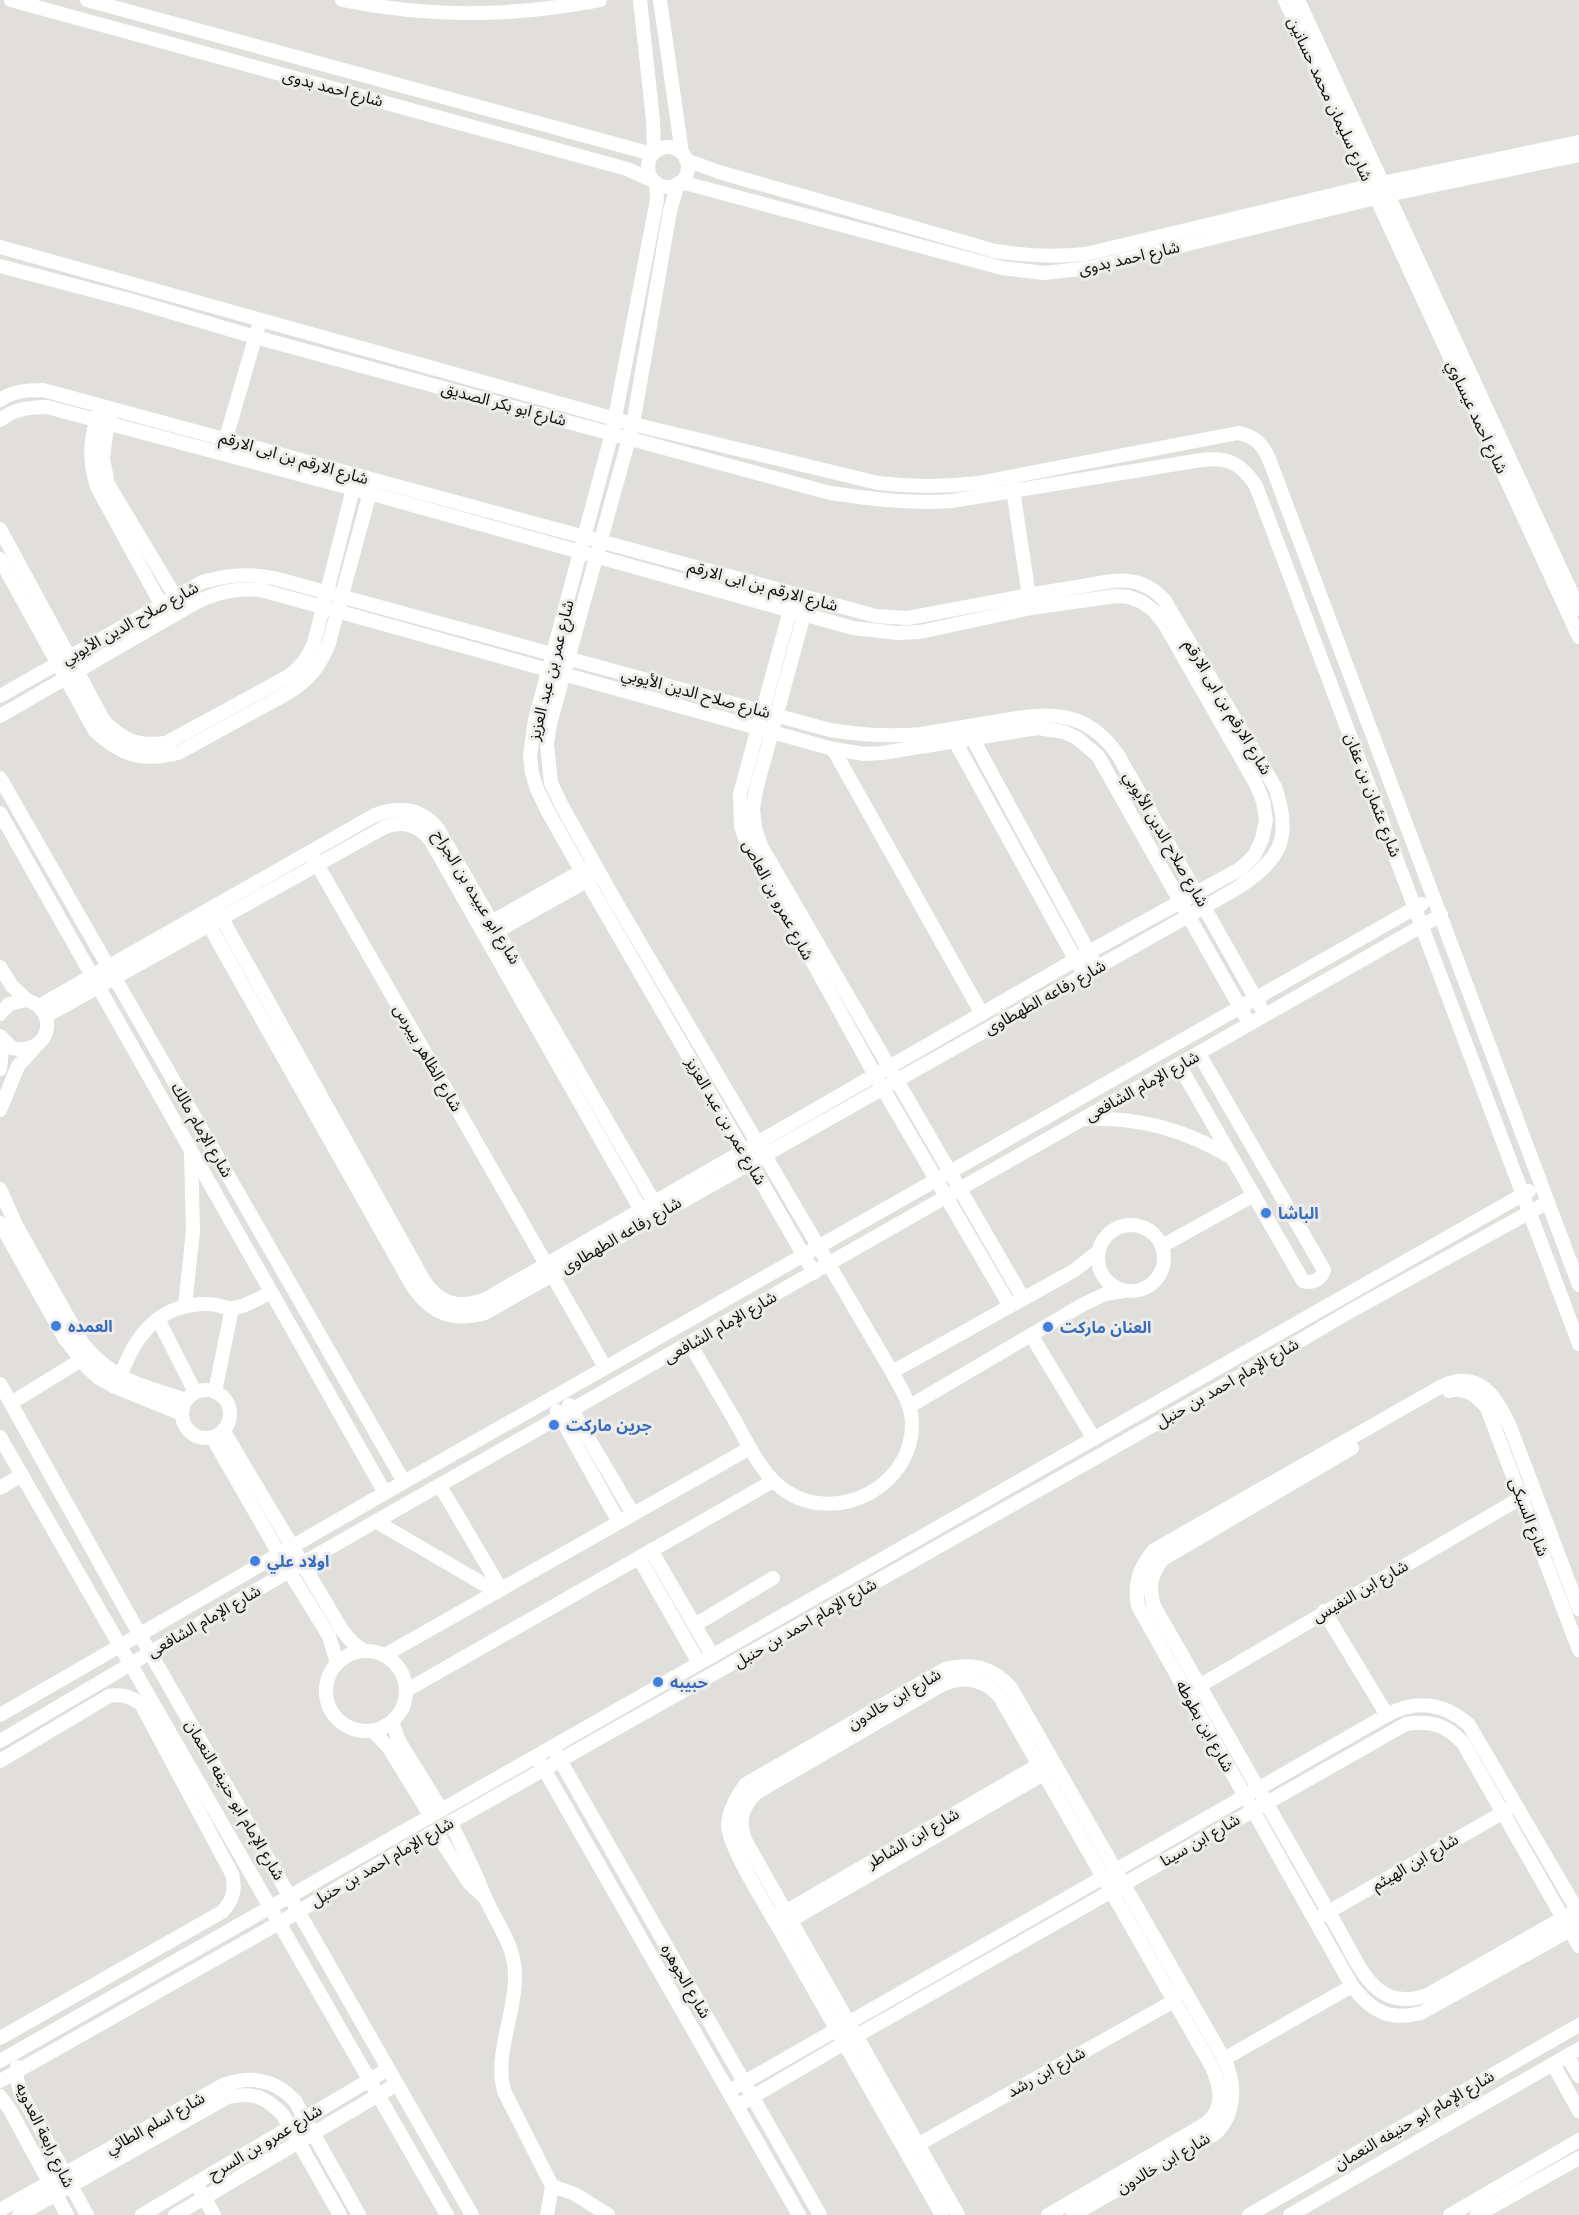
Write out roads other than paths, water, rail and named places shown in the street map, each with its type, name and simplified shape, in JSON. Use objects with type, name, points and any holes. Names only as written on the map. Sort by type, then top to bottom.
[{"type":"street","name":"شارع احمد بدوى","points":[[11,0],[627,168],[655,182]]},
{"type":"street","name":"شارع احمد بدوى","points":[[87,0],[653,153]]},
{"type":"street","points":[[342,0],[387,8],[451,14],[526,12],[600,0]]},
{"type":"street","points":[[640,0],[653,120],[653,153],[648,165],[650,176],[655,182],[667,186],[679,183],[686,174],[660,0]]},
{"type":"street","name":"شارع سليمان محمد حسانين","points":[[1285,0],[1379,191]]},
{"type":"street","name":"شارع سليمان محمد حسانين","points":[[1298,0],[1379,191]]},
{"type":"street","name":"شارع احمد بدوى","points":[[679,183],[1002,267],[1044,273],[1090,268],[1379,191],[1579,142]]},
{"type":"street","points":[[653,153],[665,147],[677,150],[684,156]]},
{"type":"street","name":"شارع احمد بدوى","points":[[684,156],[718,172],[994,251],[1040,256],[1086,255],[1379,191],[1579,155]]},
{"type":"street","name":"شارع عمر بن عبد العزيز","points":[[655,182],[657,200],[615,419],[532,738],[530,756],[532,773],[547,810],[590,872],[760,1149],[910,1406]]},
{"type":"street","name":"شارع عمر بن عبد العزيز","points":[[679,183],[670,211],[633,424],[550,724],[547,744],[551,783],[590,872],[746,1157],[814,1273]]},
{"type":"street","name":"شارع احمد عيساوي","points":[[1379,191],[1579,609]]},
{"type":"street","name":"شارع احمد عيساوي","points":[[1379,191],[1579,637]]},
{"type":"street","name":"شارع ابو بكر الصديق","points":[[0,247],[633,424],[878,483],[945,486],[978,483],[1011,475]]},
{"type":"street","name":"شارع ابو بكر الصديق","points":[[0,266],[830,493],[890,502],[921,503],[952,501],[1014,491]]},
{"type":"street","points":[[222,453],[260,319]]},
{"type":"street","name":"شارع الارقم بن ابى الارقم","points":[[0,400],[7,395],[23,391],[43,390],[226,438],[355,482],[581,552],[853,628],[897,633],[920,632],[1030,602],[1125,580],[1149,586],[1165,601],[1253,748],[1275,787],[1283,811],[1283,827],[1272,862],[1258,874],[1206,907]]},
{"type":"street","name":"شارع الارقم بن ابى الارقم","points":[[0,420],[16,410],[47,407],[222,453],[355,482]]},
{"type":"street","points":[[108,407],[90,447],[97,487],[161,604]]},
{"type":"street","points":[[102,423],[108,484],[175,596]]},
{"type":"street","name":"شارع عثمان بن عفان","points":[[1011,475],[1238,433],[1249,435],[1264,449],[1274,470],[1579,1285]]},
{"type":"street","name":"شارع عثمان بن عفان","points":[[1014,491],[1218,458],[1234,463],[1247,472],[1256,486],[1579,1344]]},
{"type":"street","points":[[1011,475],[1030,602]]},
{"type":"street","points":[[2,536],[71,657],[104,721],[116,733],[130,741],[146,745],[166,743],[184,735],[299,668],[308,657],[314,643],[355,482]]},
{"type":"street","points":[[0,559],[95,731],[108,744],[124,753],[146,758],[160,758],[178,753],[301,685],[313,673],[323,659],[371,487]]},
{"type":"street","name":"شارع الارقم بن ابى الارقم","points":[[371,487],[585,537],[808,599],[892,618],[1030,602],[1116,596],[1129,597],[1142,602],[1164,623],[1263,801],[1266,820],[1262,839],[1254,856],[1239,869],[1198,893]]},
{"type":"street","name":"شارع صلاح الدين الأيوبي","points":[[0,696],[202,582],[237,574],[274,578],[830,730],[860,735],[891,736],[1048,715],[1076,720],[1100,734],[1118,755],[1266,1016]]},
{"type":"street","name":"شارع صلاح الدين الأيوبي","points":[[0,716],[195,603],[220,592],[261,590],[771,733],[866,754],[1038,728],[1051,729],[1071,735],[1098,756],[1250,1025]]},
{"type":"street","name":"شارع عمرو بن العاص","points":[[794,595],[740,794],[739,810],[746,841],[882,1088],[1010,1306]]},
{"type":"street","name":"شارع عمرو بن العاص","points":[[808,599],[771,733],[753,809],[755,828],[761,846],[1023,1298]]},
{"type":"street","points":[[966,726],[1097,967]]},
{"type":"street","points":[[949,729],[1084,974]]},
{"type":"street","points":[[833,748],[982,1014]]},
{"type":"street","points":[[1239,756],[1253,748]]},
{"type":"street","name":"شارع الإمام مالك","points":[[0,778],[404,1482]]},
{"type":"street","name":"شارع ابو عبيده بن الجراح","points":[[218,912],[310,852],[385,810],[404,809],[430,819],[438,829],[489,930],[651,1212]]},
{"type":"street","name":"شارع الإمام مالك","points":[[0,813],[385,1493]]},
{"type":"street","name":"شارع ابو عبيده بن الجراح","points":[[0,1014],[9,1004],[37,1007],[95,982],[218,912],[317,865],[385,827],[397,823],[411,824],[423,831],[489,930]]},
{"type":"street","name":"شارع الظاهر بيبرس","points":[[310,852],[605,1367]]},
{"type":"street","points":[[489,930],[590,872]]},
{"type":"street","name":"شارع رفاعه الطهطاوى","points":[[205,919],[413,1287],[421,1299],[435,1310],[451,1316],[469,1317],[484,1313],[550,1269],[760,1149],[875,1075],[1089,952],[1198,893]]},
{"type":"street","name":"شارع الإمام الشافعى","points":[[0,1715],[605,1367],[1434,897]]},
{"type":"street","name":"شارع رفاعه الطهطاوى","points":[[760,1149],[882,1088],[1206,907]]},
{"type":"street","name":"شارع رفاعه الطهطاوى","points":[[218,912],[431,1290],[443,1300],[457,1305],[472,1304],[550,1269]]},
{"type":"street","name":"شارع الإمام الشافعى","points":[[0,1741],[295,1568],[1441,915]]},
{"type":"street","points":[[0,967],[12,986],[37,1007],[47,1029],[41,1041],[18,1066],[0,1110]]},
{"type":"street","points":[[1,1038],[18,1049],[36,1046]]},
{"type":"street","points":[[0,1069],[1,1038]]},
{"type":"street","points":[[1179,1065],[1304,1281],[1317,1281],[1324,1270],[1199,1054]]},
{"type":"street","points":[[1083,1119],[1135,1120],[1160,1125],[1209,1144],[1231,1157]]},
{"type":"street","points":[[328,1137],[341,1129]]},
{"type":"street","points":[[185,1306],[193,1215],[191,1150]]},
{"type":"street","name":"شارع الإمام احمد بن حنبل","points":[[4,2058],[1541,1184]]},
{"type":"street","points":[[0,1190],[17,1227],[83,1344],[104,1367],[120,1378],[188,1402]]},
{"type":"street","points":[[1162,1246],[1254,1195]]},
{"type":"street","name":"شارع الإمام احمد بن حنبل","points":[[0,2081],[279,1923],[450,1822],[1349,1312],[1548,1202]]},
{"type":"street","points":[[690,1344],[750,1448],[773,1481],[788,1492],[805,1500],[823,1504],[842,1503],[861,1498],[884,1483],[902,1461],[909,1443],[912,1425],[910,1406],[1094,1299],[1124,1290],[1142,1289],[1156,1279],[1164,1263],[1162,1246],[1148,1230],[1139,1227],[1119,1228],[1103,1241],[1099,1251],[1099,1264],[1103,1276],[1112,1285],[1124,1290]]},
{"type":"street","points":[[2,1230],[65,1339],[99,1378],[113,1386],[188,1402],[204,1390],[215,1392],[225,1400],[230,1412],[227,1425],[218,1433],[200,1437],[185,1426],[188,1402],[158,1318]]},
{"type":"street","points":[[892,1372],[1075,1270],[1099,1251]]},
{"type":"street","points":[[120,1378],[128,1354],[141,1334],[158,1318],[185,1306],[209,1304],[232,1308],[270,1293]]},
{"type":"street","points":[[1340,1298],[1349,1312]]},
{"type":"street","points":[[215,1392],[232,1308]]},
{"type":"street","points":[[1320,1310],[1329,1324]]},
{"type":"street","points":[[1031,1335],[1094,1439]]},
{"type":"street","points":[[11,1403],[81,1360]]},
{"type":"street","name":"شارع الإمام ابو حنيفه النعمان","points":[[0,1384],[140,1635],[472,2215]]},
{"type":"street","name":"شارع ابن بطوطه","points":[[1468,1387],[1447,1392],[1154,1550],[1144,1562],[1138,1576],[1136,1591],[1138,1606],[1352,1986],[1370,2006],[1382,2013],[1395,2016],[1421,2013],[1571,1924],[1578,1910]]},
{"type":"street","name":"شارع السبكى","points":[[1468,1387],[1486,1389],[1498,1402],[1511,1429],[1579,1609]]},
{"type":"street","name":"شارع السبكى","points":[[1468,1387],[1486,1408],[1579,1650]]},
{"type":"street","points":[[556,1396],[619,1522]]},
{"type":"street","points":[[566,1414],[633,1514]]},
{"type":"street","points":[[218,1433],[295,1568],[329,1636],[337,1663]]},
{"type":"street","name":"شارع الإمام ابو حنيفه النعمان","points":[[0,1437],[6,1462],[22,1475],[447,2215]]},
{"type":"street","points":[[384,1655],[750,1448]]},
{"type":"street","name":"شارع ابن بطوطه","points":[[1306,1469],[1163,1559],[1155,1569],[1150,1594],[1154,1606],[1199,1686],[1367,1979],[1376,1989],[1388,1996],[1401,2000],[1414,2000],[1571,1924]]},
{"type":"street","points":[[0,1488],[22,1475]]},
{"type":"street","points":[[407,1690],[773,1481]]},
{"type":"street","points":[[440,1486],[499,1591]]},
{"type":"street","name":"شارع ابن النفيس","points":[[1187,1694],[1324,1611],[1534,1490]]},
{"type":"street","points":[[969,1510],[976,1525]]},
{"type":"street","points":[[377,1522],[499,1591]]},
{"type":"street","points":[[651,1550],[712,1655]]},
{"type":"street","points":[[639,1557],[699,1663]]},
{"type":"street","points":[[295,1568],[342,1630],[364,1651]]},
{"type":"street","points":[[695,1625],[774,1578]]},
{"type":"street","points":[[1324,1611],[1387,1715]]},
{"type":"street","points":[[761,1628],[769,1643]]},
{"type":"street","points":[[364,1651],[384,1655],[392,1660],[403,1673],[407,1690],[400,1713],[392,1722],[373,1731],[348,1728],[330,1710],[326,1698],[326,1686],[337,1663],[350,1654],[364,1651]]},
{"type":"street","name":"شارع ابن خالدون","points":[[958,2215],[745,1840],[741,1820],[743,1809],[756,1793],[811,1754],[945,1669],[970,1665],[993,1671],[1011,1688],[1048,1765],[1118,1888],[1186,1994],[1224,2060],[1233,2084],[1233,2096],[1223,2126],[1216,2133],[1072,2211],[1048,2215]]},
{"type":"street","points":[[0,2038],[222,1912],[230,1904],[235,1884],[232,1874],[141,1704],[134,1699],[117,1695],[109,1696],[2,1758]]},
{"type":"street","name":"شارع ابن سينا","points":[[729,2091],[1387,1715],[1418,1705],[1441,1707],[1461,1718],[1475,1734],[1578,1910]]},
{"type":"street","points":[[392,1722],[399,1741],[436,1812]]},
{"type":"street","name":"شارع ابن سينا","points":[[737,2106],[1406,1724],[1419,1722],[1443,1727],[1463,1743],[1571,1924],[1579,1946]]},
{"type":"street","points":[[373,1731],[389,1748],[436,1812]]},
{"type":"street","name":"شارع الجوهره","points":[[552,1746],[820,2215]]},
{"type":"street","name":"شارع ابن خالدون","points":[[811,1754],[746,1784],[736,1797],[731,1810],[728,1825],[732,1841],[843,2045],[942,2215]]},
{"type":"street","name":"شارع الجوهره","points":[[536,1755],[800,2215]]},
{"type":"street","name":"شارع ابن الشاطر","points":[[776,1923],[1048,1765]]},
{"type":"street","name":"شارع ابن الهيثم","points":[[1314,1920],[1516,1805]]},
{"type":"street","points":[[450,1822],[508,1940],[514,1958],[514,1995],[501,2064],[501,2082],[552,2186],[547,2215]]},
{"type":"street","points":[[435,1831],[469,1883],[486,1898]]},
{"type":"street","name":"شارع ابن خالدون","points":[[1072,2211],[1213,2119],[1220,2102],[1221,2089],[1217,2079],[1174,2001],[1118,1888]]},
{"type":"street","points":[[1224,2060],[1352,1986]]},
{"type":"street","name":"شارع ابن رشد","points":[[906,2153],[908,2144],[919,2144],[1174,2001],[1176,1993],[1186,1994]]},
{"type":"street","name":"شارع الإمام ابو حنيفه النعمان","points":[[1249,2215],[1579,2025]]},
{"type":"street","points":[[1573,2052],[1579,2076]]},
{"type":"street","name":"شارع الإمام ابو حنيفه النعمان","points":[[1290,2215],[1573,2052]]},
{"type":"street","name":"شارع رابعة العدويه","points":[[4,2058],[15,2063],[20,2091],[87,2215]]},
{"type":"street","points":[[1553,2064],[1579,2111]]},
{"type":"street","name":"شارع عمرو بن السرح","points":[[142,2215],[388,2069]]},
{"type":"street","name":"شارع اسلم الطائي","points":[[20,2215],[52,2189],[185,2105],[235,2080],[249,2079],[274,2085],[295,2101],[359,2215]]},
{"type":"street","name":"شارع عمرو بن السرح","points":[[175,2215],[397,2084]]},
{"type":"street","name":"شارع اسلم الطائي","points":[[67,2180],[228,2097],[243,2094],[258,2097],[272,2104],[283,2115],[340,2215]]},
{"type":"street","name":"شارع رابعة العدويه","points":[[0,2096],[10,2110],[67,2215]]},
{"type":"street","points":[[1450,2215],[1579,2140]]},
{"type":"street","points":[[1478,2215],[1579,2158]]},
{"type":"street","points":[[196,2183],[214,2215]]},
{"type":"street","points":[[552,2186],[575,2194],[608,2215]]},
{"type":"street","name":"شارع اسلم الطائي","points":[[0,2210],[52,2189]]},
{"type":"place","name":"الباشا","points":[[1266,1213]]},
{"type":"place","name":"العمده","points":[[56,1326]]},
{"type":"place","name":"العنان ماركت","points":[[1048,1327]]},
{"type":"place","name":"جرين ماركت","points":[[554,1425]]},
{"type":"place","name":"اولاد علي","points":[[255,1561]]},
{"type":"place","name":"حبيبه","points":[[658,1682]]}]
